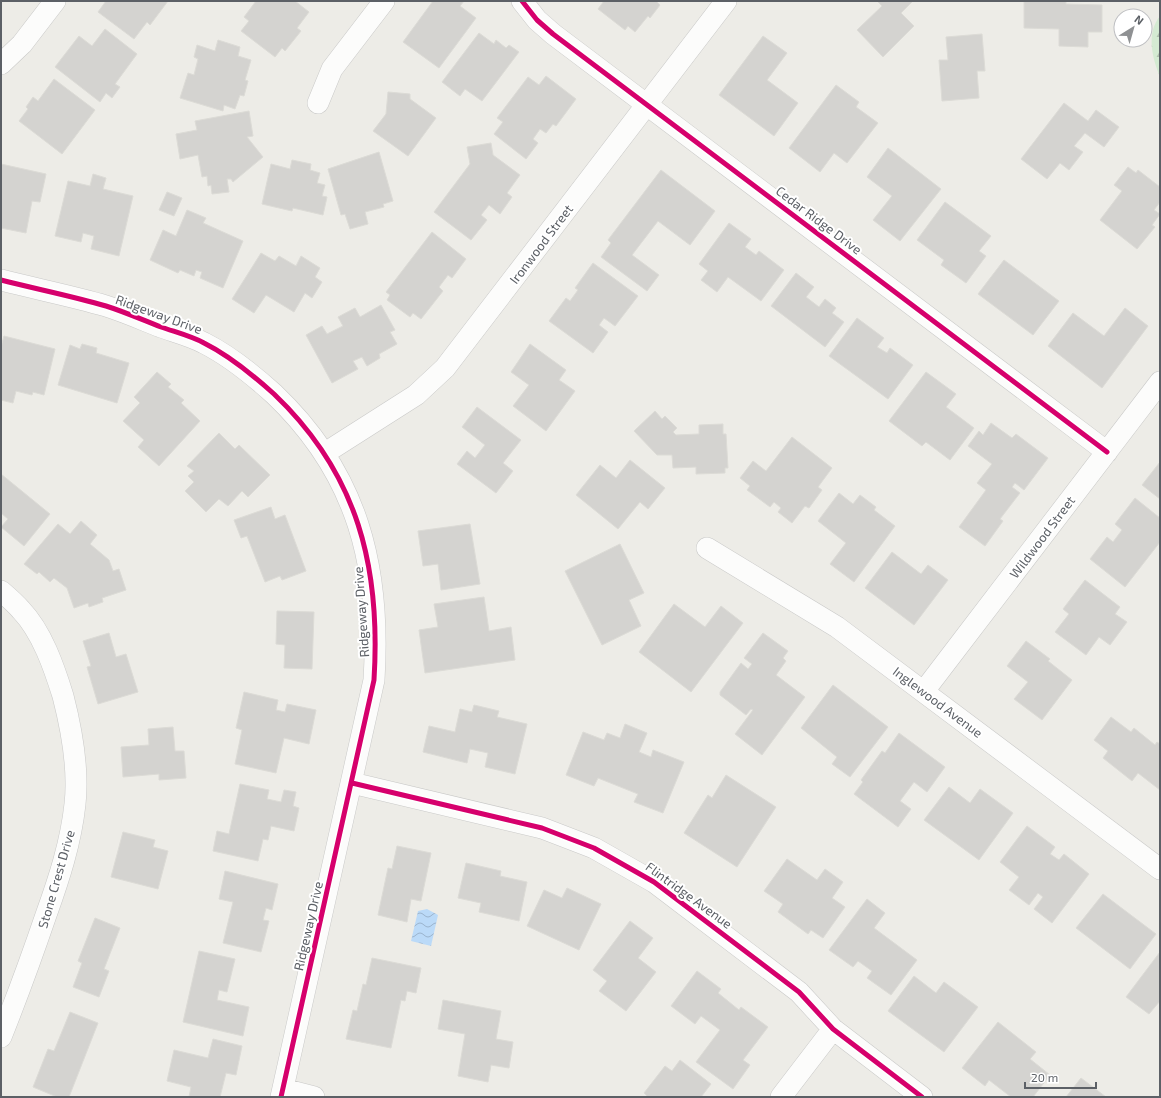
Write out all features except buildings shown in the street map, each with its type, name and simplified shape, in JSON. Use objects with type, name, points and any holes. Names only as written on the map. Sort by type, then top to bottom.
[{"type":"street","points":[[1,64],[22,44],[55,1]]},
{"type":"street","points":[[318,102],[332,69],[384,1]]},
{"type":"street","name":"Cedar Ridge Drive","points":[[522,1],[537,20],[553,34],[648,104],[1107,452]]},
{"type":"street","name":"Ironwood Street","points":[[325,453],[416,395],[445,368],[726,1]]},
{"type":"street","name":"Ridgeway Drive","points":[[1,280],[105,306],[203,342],[232,360],[259,381],[304,425],[325,453],[344,488],[361,531],[373,587],[376,654],[374,680],[282,1093]]},
{"type":"street","name":"Wildwood Street","points":[[924,691],[1160,382]]},
{"type":"street","name":"Inglewood Avenue","points":[[707,548],[818,615],[924,691],[1160,869]]},
{"type":"street","name":"Stone Crest Drive","points":[[1,591],[22,611],[40,637],[57,677],[69,718],[76,771],[76,803],[71,833],[63,864],[31,958],[1,1037]]},
{"type":"street","name":"Flintridge Avenue","points":[[352,783],[542,828],[569,837],[616,859],[654,882],[799,992],[833,1028],[922,1097]]},
{"type":"street","points":[[781,1097],[833,1028]]},
{"type":"street","points":[[282,1093],[314,1097]]},
{"type":"green space","points":[[1160,16],[1160,77],[1152,48],[1153,30]]},
{"type":"water","points":[[427,909],[438,915],[431,946],[411,941],[418,911]]},
{"type":"cycle path","points":[[522,1],[537,20],[553,34],[1107,452]]},
{"type":"cycle path","points":[[1,280],[113,308],[188,336],[214,348],[232,360],[274,394],[303,425],[326,457],[344,490],[358,525],[368,561],[373,599],[375,639],[374,680],[281,1097]]},
{"type":"cycle path","points":[[352,783],[542,828],[594,848],[654,882],[799,992],[833,1029],[922,1097]]}]
